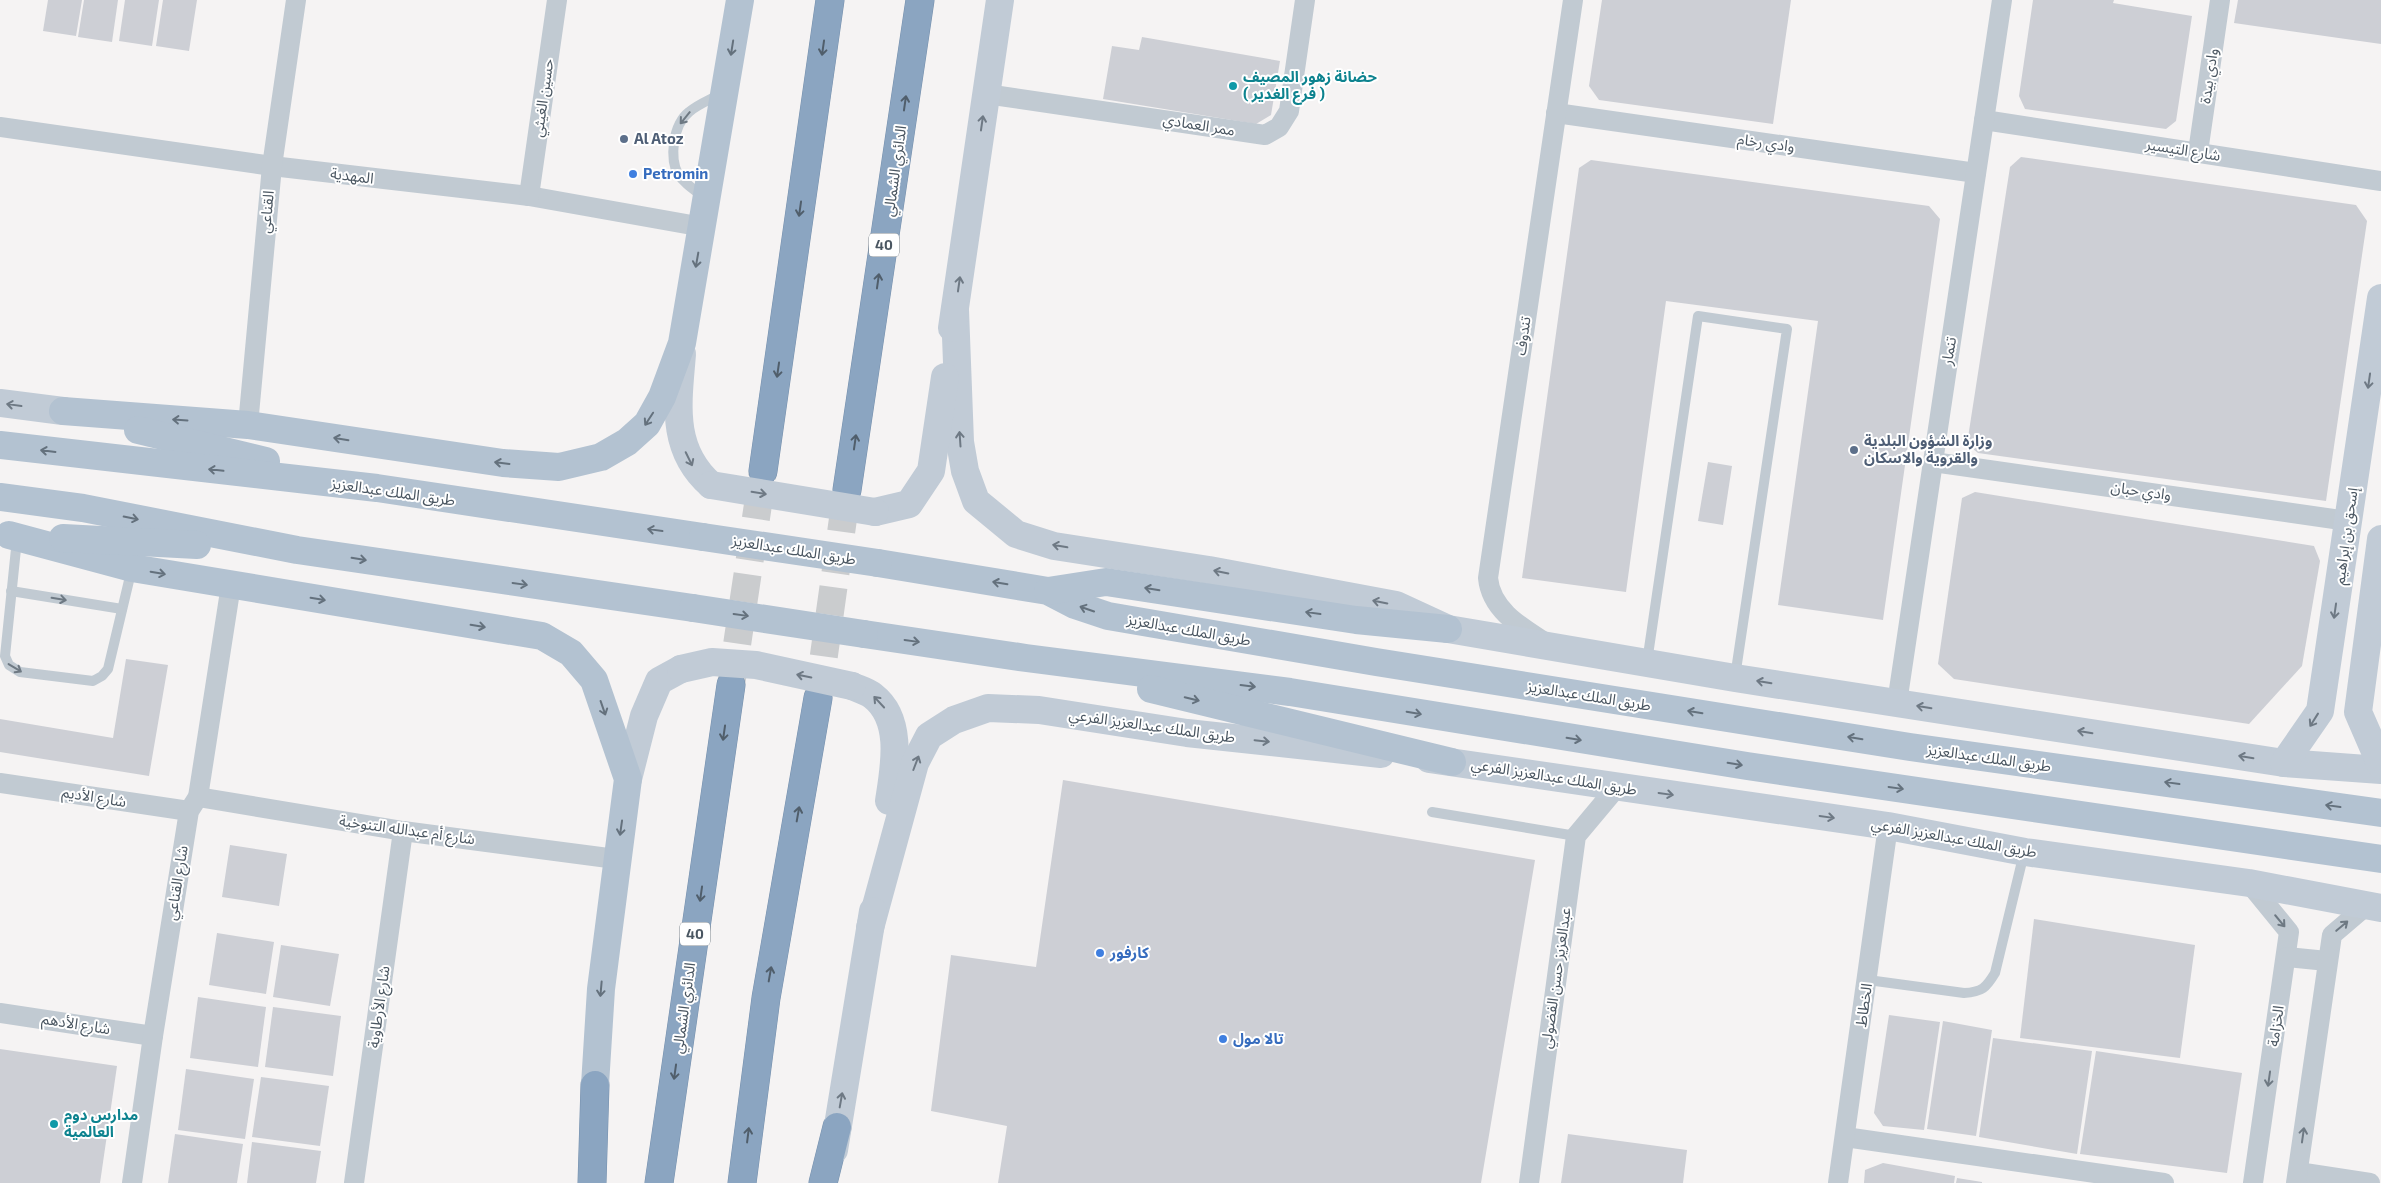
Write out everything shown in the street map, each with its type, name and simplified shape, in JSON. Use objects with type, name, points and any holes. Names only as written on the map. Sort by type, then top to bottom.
[{"type":"highway","points":[[763,471],[830,0]]},
{"type":"highway","name":"الدائري الشمالي","points":[[847,490],[920,0]]},
{"type":"highway","name":"الدائري الشمالي","points":[[659,1183],[731,685]]},
{"type":"highway","points":[[742,1183],[766,998],[818,698]]},
{"type":"highway","points":[[592,1183],[595,1085]]},
{"type":"highway","points":[[823,1183],[837,1127]]},
{"type":"main road","points":[[63,411],[248,425],[503,463],[559,467],[601,457],[627,442],[647,424],[662,397],[682,342],[740,0]]},
{"type":"main road","points":[[63,411],[377,488]]},
{"type":"main road","name":"طريق الملك عبدالعزيز","points":[[0,445],[377,488],[878,563],[1048,591],[1075,606],[1108,616],[1376,662],[1910,746],[2381,813]]},
{"type":"main road","points":[[0,497],[83,508],[297,550],[1026,658],[1290,692],[1747,766],[2381,860]]},
{"type":"main road","points":[[9,536],[297,550]]},
{"type":"main road","points":[[9,536],[132,568],[542,636],[571,653],[594,680],[628,779],[616,859],[601,990],[595,1085]]},
{"type":"main road","points":[[1048,591],[1106,582],[1356,620],[1448,629]]},
{"type":"main road","points":[[1026,658],[1452,762]]},
{"type":"street","name":"القناعي","points":[[248,425],[272,166],[296,0]]},
{"type":"street","name":"حسين الغيثي","points":[[529,196],[557,0]]},
{"type":"street","points":[[682,342],[677,414],[686,455],[696,472],[711,485],[875,512],[909,504],[931,471],[1000,0]]},
{"type":"street","name":"ممر العمادي","points":[[986,94],[1265,135],[1279,127],[1289,111],[1305,0]]},
{"type":"street","name":"تندوف","points":[[1550,645],[1521,626],[1496,603],[1489,592],[1488,578],[1572,0]]},
{"type":"street","name":"تنمار","points":[[1897,703],[2002,0]]},
{"type":"street","name":"وادي بيدة","points":[[2198,152],[2220,0]]},
{"type":"street","name":"وادي رخام","points":[[1556,113],[1976,173]]},
{"type":"street","name":"شارع التيسير","points":[[1984,120],[2381,180]]},
{"type":"street","name":"المهدية","points":[[0,127],[272,166],[529,196],[703,227]]},
{"type":"street","name":"إسحق بن إبراهيم","points":[[2284,763],[2320,710],[2381,298]]},
{"type":"street","points":[[955,310],[960,442],[964,471],[976,501],[1016,534],[1054,546],[1209,570],[1396,605],[1448,629],[1735,678],[2284,763],[2381,770]]},
{"type":"street","points":[[0,402],[63,411]]},
{"type":"street","name":"وادي حبان","points":[[1933,462],[2348,521]]},
{"type":"street","points":[[2381,539],[2361,676],[2358,712],[2381,766]]},
{"type":"street","name":"شارع القناعي","points":[[132,1183],[153,1036],[231,585]]},
{"type":"street","points":[[628,779],[644,716],[660,681],[681,668],[712,662],[756,665],[852,686],[872,695],[887,711],[895,742],[895,764],[829,1183]]},
{"type":"street","points":[[2326,673],[2332,695],[2336,700],[2343,702],[2351,698],[2361,676]]},
{"type":"street","name":"طريق الملك عبدالعزيز الفرعي","points":[[870,928],[915,763],[929,736],[954,720],[988,708],[1039,710],[1187,733],[1452,762],[1617,786],[1888,826],[2025,852],[2249,884],[2374,910]]},
{"type":"street","name":"شارع الأديم","points":[[0,782],[193,804]]},
{"type":"street","points":[[1576,836],[1617,786]]},
{"type":"street","name":"شارع أم عبدالله التنوخية","points":[[193,804],[616,859]]},
{"type":"street","name":"الخطاط","points":[[1838,1183],[1868,980],[1888,826]]},
{"type":"street","name":"شارع الأرطاوية","points":[[354,1183],[403,831]]},
{"type":"street","name":"عبدالعزيز حسن الفضولي","points":[[1529,1183],[1576,836]]},
{"type":"street","name":"الخزامة","points":[[2249,884],[2289,932],[2253,1183]]},
{"type":"street","points":[[2370,1183],[2297,1178],[2332,935],[2374,910]]},
{"type":"street","points":[[2286,957],[2327,961]]},
{"type":"street","name":"شارع الأدهم","points":[[0,1013],[153,1036]]},
{"type":"street","points":[[580,1183],[595,1085]]},
{"type":"street","points":[[1845,1137],[2164,1183]]},
{"type":"lane","points":[[707,200],[682,181],[674,170],[672,160],[675,133],[689,111],[725,91]]},
{"type":"lane","points":[[1646,662],[1698,316],[1787,329],[1735,678]]},
{"type":"lane","points":[[9,536],[11,591],[4,656],[9,666],[20,672],[93,681],[102,676],[108,668],[132,568]]},
{"type":"lane","points":[[11,591],[122,609]]},
{"type":"lane","points":[[1432,812],[1576,836]]},
{"type":"lane","points":[[1868,980],[1964,993],[1978,993],[1988,985],[1995,973],[2025,852]]},
{"type":"building","points":[[48,0],[82,0],[76,36],[43,31]]},
{"type":"building","points":[[84,0],[118,0],[112,42],[78,37]]},
{"type":"building","points":[[125,0],[159,0],[152,46],[119,41]]},
{"type":"building","points":[[163,0],[197,0],[189,51],[156,46]]},
{"type":"building","points":[[1602,0],[1791,0],[1773,124],[1599,100],[1589,86]]},
{"type":"building","points":[[2033,0],[2114,0],[2113,3],[2192,16],[2176,121],[2166,129],[2025,109],[2019,96]]},
{"type":"building","points":[[2238,0],[2381,0],[2381,44],[2234,23]]},
{"type":"building","points":[[1142,37],[1280,61],[1271,115],[1256,124],[1103,99],[1112,46],[1139,50]]},
{"type":"building","points":[[2021,157],[2356,205],[2367,221],[2326,501],[1978,453],[1967,444],[2010,167]]},
{"type":"building","name":"وزارة الشؤون البلدية والقروية والاسكان","points":[[1591,160],[1929,206],[1940,219],[1883,620],[1778,605],[1818,321],[1666,301],[1626,592],[1522,578],[1579,168]]},
{"type":"building","points":[[1708,462],[1732,466],[1723,525],[1698,521]]},
{"type":"building","points":[[1975,492],[2314,546],[2320,561],[2302,666],[2249,724],[1954,679],[1938,664],[1962,498]]},
{"type":"building","points":[[126,659],[168,665],[149,776],[0,752],[0,719],[113,738]]},
{"type":"building","name":"تالا مول","points":[[1063,780],[1535,860],[1481,1183],[998,1183],[1007,1126],[931,1111],[951,955],[1036,967]]},
{"type":"building","points":[[230,845],[287,854],[279,906],[222,897]]},
{"type":"building","points":[[2034,919],[2195,945],[2180,1058],[2020,1038]]},
{"type":"building","points":[[217,933],[274,942],[266,994],[209,985]]},
{"type":"building","points":[[281,945],[339,954],[330,1006],[273,997]]},
{"type":"building","points":[[198,997],[266,1007],[258,1067],[190,1058]]},
{"type":"building","points":[[273,1007],[341,1016],[333,1076],[265,1067]]},
{"type":"building","points":[[1889,1015],[1940,1022],[1924,1130],[1883,1126],[1874,1113]]},
{"type":"building","points":[[1943,1021],[1992,1030],[1976,1136],[1927,1129]]},
{"type":"building","points":[[1993,1038],[2092,1051],[2077,1154],[1979,1137]]},
{"type":"building","name":"مدارس دوم العالمية","points":[[0,1049],[117,1066],[100,1183],[0,1183]]},
{"type":"building","points":[[2096,1051],[2242,1073],[2227,1173],[2080,1154]]},
{"type":"building","points":[[186,1069],[254,1079],[245,1139],[178,1130]]},
{"type":"building","points":[[261,1077],[329,1086],[320,1146],[252,1137]]},
{"type":"building","points":[[175,1134],[243,1144],[237,1183],[168,1183]]},
{"type":"building","points":[[1568,1134],[1687,1150],[1683,1183],[1561,1183]]},
{"type":"building","points":[[252,1142],[321,1151],[316,1183],[247,1183]]},
{"type":"building","points":[[1883,1163],[1955,1176],[1954,1183],[1864,1183],[1865,1170]]},
{"type":"building","points":[[1957,1178],[1982,1182],[1982,1183],[1956,1183]]},
{"type":"tunnel","points":[[731,685],[763,471]]},
{"type":"tunnel","points":[[818,698],[847,490]]},
{"type":"place","name":"حضانة زهور المصيف ( فرع الغدير )","points":[[1233,86]]},
{"type":"place","name":"Al Atoz","points":[[624,139]]},
{"type":"place","name":"Petromin","points":[[633,174]]},
{"type":"place","name":"وزارة الشؤون البلدية والقروية والاسكان","points":[[1854,450]]},
{"type":"place","name":"كارفور","points":[[1100,953]]},
{"type":"place","name":"تالا مول","points":[[1223,1039]]},
{"type":"place","name":"مدارس دوم العالمية","points":[[54,1124]]}]
